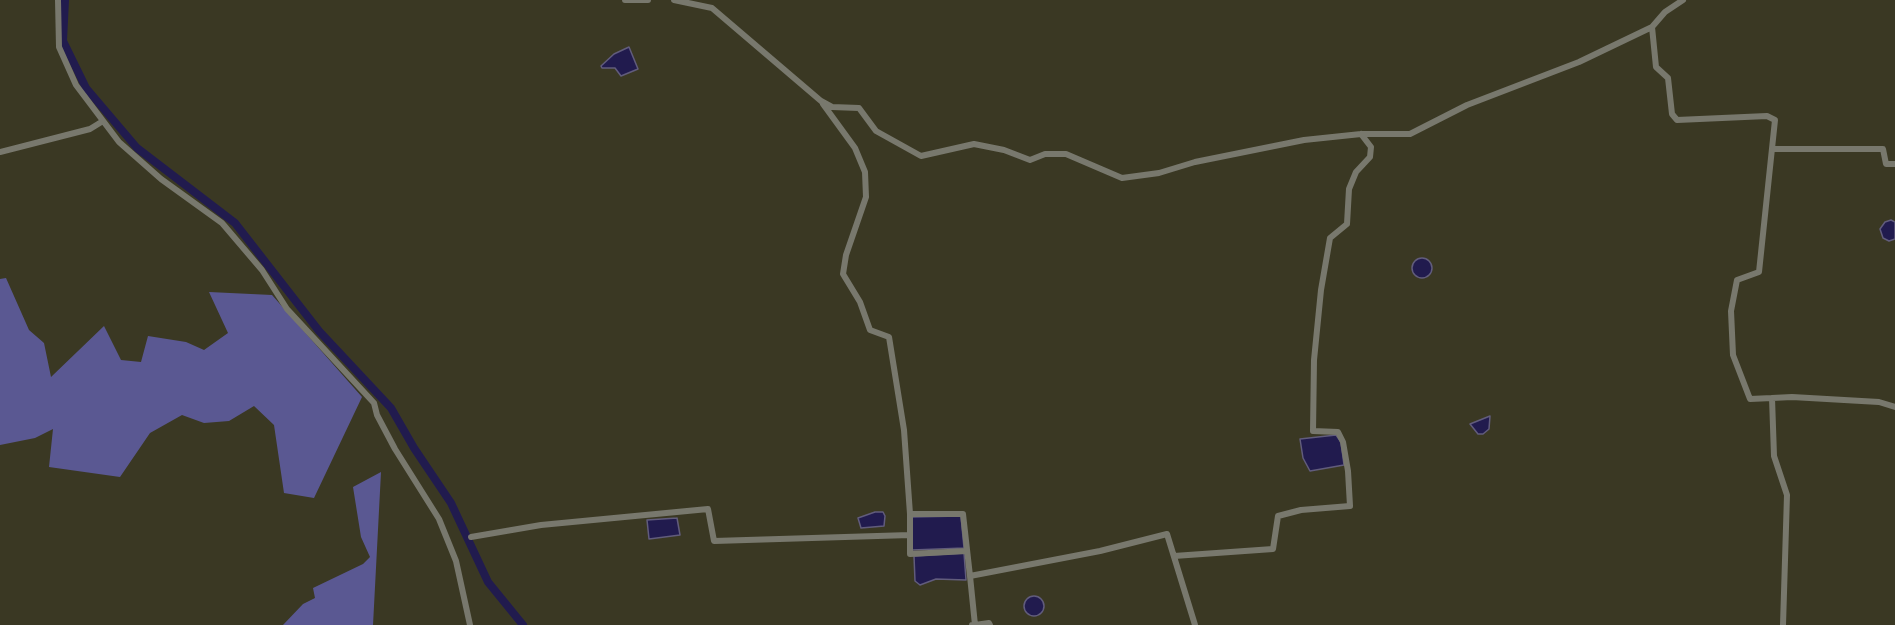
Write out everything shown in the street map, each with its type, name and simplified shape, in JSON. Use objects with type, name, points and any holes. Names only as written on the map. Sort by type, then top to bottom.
[{"type":"street","points":[[58,0],[59,46],[75,85],[118,142],[161,179],[222,223],[262,270],[287,309],[374,403],[376,415],[395,449],[439,519],[456,561],[471,625]]},
{"type":"street","points":[[625,0],[648,0]]},
{"type":"street","points":[[674,0],[711,8],[821,100],[832,107],[859,108],[876,131],[921,156],[974,144],[1004,150],[1030,160],[1045,154],[1066,154],[1122,178],[1159,173],[1195,162],[1304,140],[1361,134],[1410,134],[1467,105],[1579,62],[1652,27],[1665,12],[1683,0]]},
{"type":"street","points":[[1652,27],[1656,67],[1668,78],[1672,114],[1677,120],[1767,116],[1775,120],[1759,272],[1737,280],[1731,311],[1733,355],[1750,399],[1792,397],[1879,402],[1895,407]]},
{"type":"street","points":[[821,100],[855,148],[865,172],[866,198],[846,255],[843,274],[860,302],[870,330],[889,337],[904,430],[910,514],[910,554],[967,551]]},
{"type":"street","points":[[0,152],[90,129],[103,122]]},
{"type":"street","points":[[1174,556],[1273,549],[1278,516],[1301,510],[1350,506],[1348,471],[1343,442],[1338,432],[1313,431],[1314,360],[1321,290],[1330,238],[1347,224],[1349,189],[1356,172],[1370,157],[1371,147],[1361,134]]},
{"type":"street","points":[[1772,149],[1882,149],[1886,164],[1895,164]]},
{"type":"street","points":[[1772,398],[1774,456],[1787,495],[1783,625]]},
{"type":"street","points":[[471,537],[541,525],[617,518],[632,514],[708,509],[714,541],[910,535]]},
{"type":"street","points":[[910,514],[963,514],[974,625],[989,623],[990,625]]},
{"type":"street","points":[[970,576],[1110,549],[1167,534],[1195,625]]},
{"type":"shaded area","points":[[629,47],[638,69],[621,76],[615,68],[602,68],[601,66],[614,54]]},
{"type":"shaded area","points":[[1891,220],[1895,222],[1895,239],[1889,241],[1883,238],[1880,229],[1885,222]]},
{"type":"shaded area","points":[[1422,258],[1429,261],[1432,268],[1429,275],[1422,278],[1415,275],[1412,268],[1415,261]]},
{"type":"shaded area","points":[[6,278],[29,330],[44,343],[51,377],[104,326],[121,360],[141,362],[148,336],[186,342],[204,350],[228,333],[209,292],[272,295],[362,397],[314,498],[284,493],[274,425],[254,406],[229,421],[204,423],[182,415],[150,433],[120,477],[49,467],[53,429],[35,438],[0,445],[0,279]]},
{"type":"shaded area","points":[[1490,416],[1489,429],[1483,434],[1478,434],[1470,424]]},
{"type":"shaded area","points":[[1336,435],[1341,442],[1344,465],[1310,471],[1303,458],[1300,439]]},
{"type":"shaded area","points":[[381,472],[373,625],[283,625],[303,604],[315,598],[313,588],[363,564],[370,557],[361,537],[353,487]]},
{"type":"shaded area","points":[[875,512],[883,512],[884,526],[861,528],[858,518]]},
{"type":"shaded area","points":[[961,516],[964,548],[912,550],[911,517]]},
{"type":"shaded area","points":[[677,518],[680,535],[649,539],[647,520]]},
{"type":"shaded area","points":[[964,553],[966,580],[936,579],[920,585],[915,581],[914,556]]},
{"type":"shaded area","points":[[1034,596],[1041,599],[1044,606],[1041,613],[1034,616],[1027,613],[1024,606],[1027,599]]},
{"type":"waterway","points":[[65,0],[63,41],[86,88],[137,148],[235,223],[319,331],[391,408],[414,448],[451,503],[488,582],[523,625]]}]
